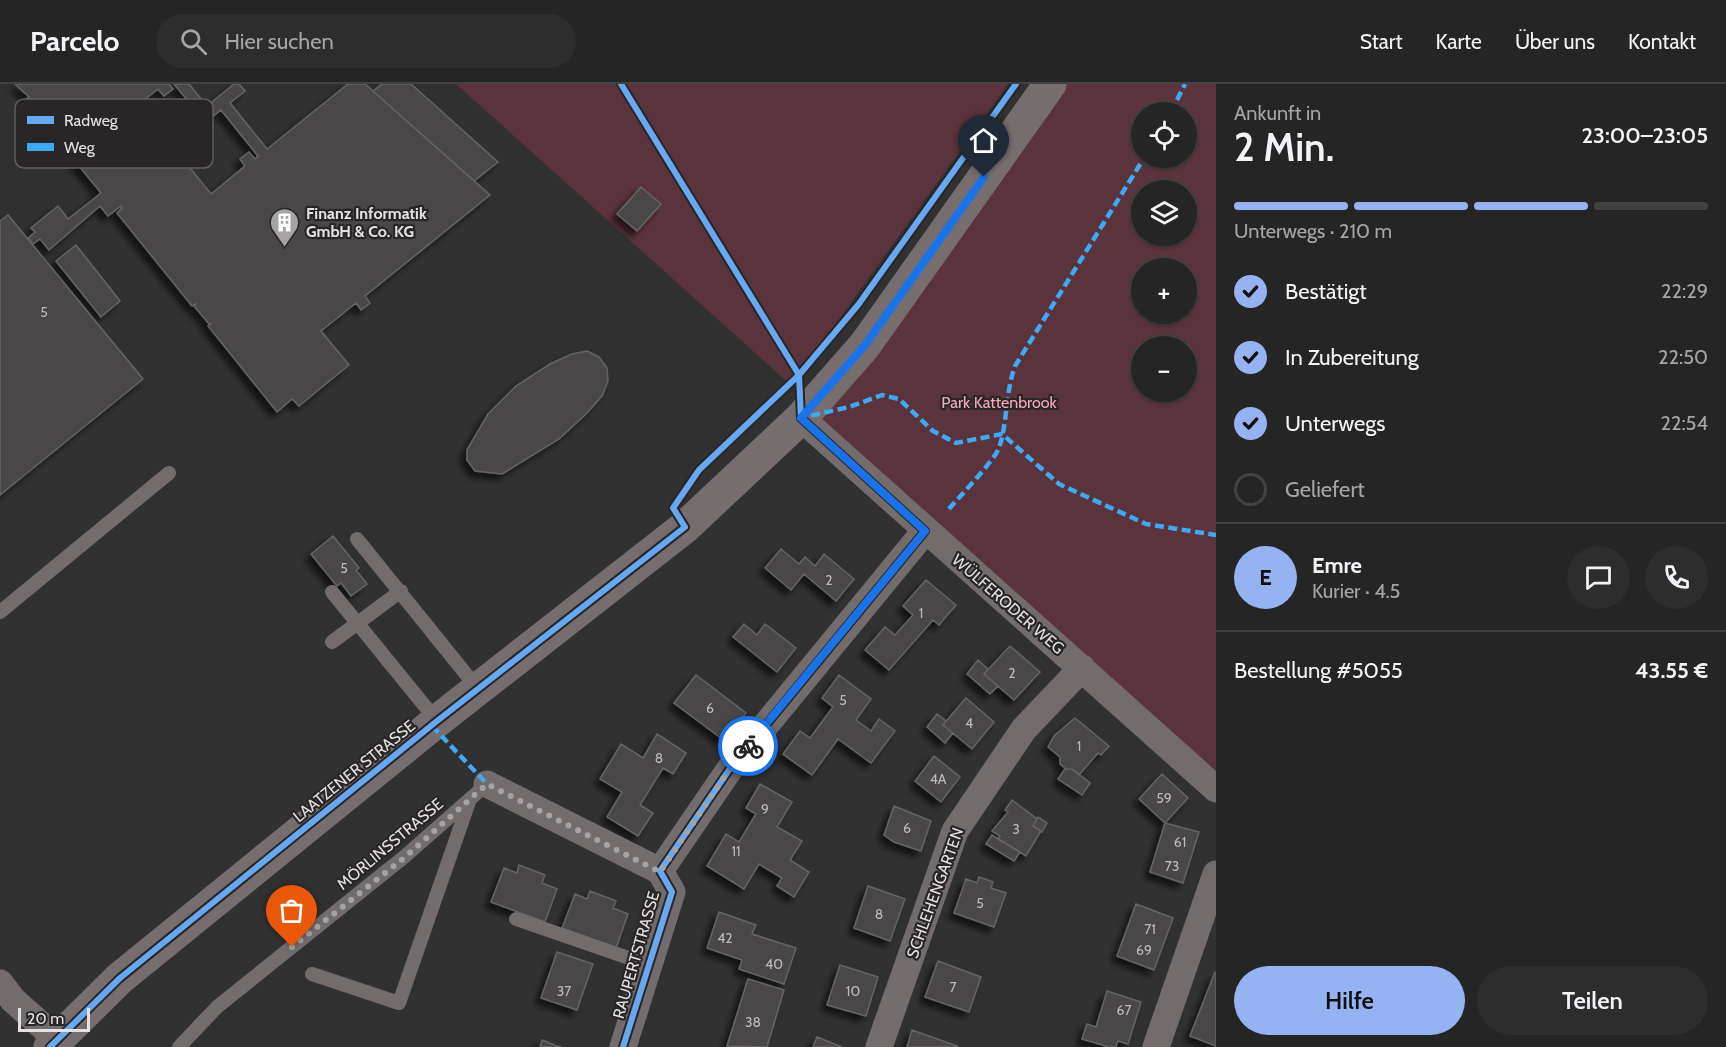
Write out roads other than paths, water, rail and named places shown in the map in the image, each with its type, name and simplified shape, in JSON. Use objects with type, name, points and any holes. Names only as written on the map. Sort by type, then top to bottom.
[{"type":"main road","name":"LAATZENER STRASSE","points":[[53,1043],[120,978],[478,689],[685,527],[801,418],[865,345],[1050,84]]},
{"type":"street","name":"WÜLFERODER WEG","points":[[801,418],[1216,789]]},
{"type":"street","points":[[660,872],[729,770],[925,531]]},
{"type":"street","name":"SCHLEHENGARTEN","points":[[879,1047],[955,831],[1024,729],[1082,668]]},
{"type":"street","name":"RAUPERTSTRASSE","points":[[479,791],[660,872],[672,892],[622,1047]]},
{"type":"street","points":[[1156,1047],[1216,874]]},
{"type":"street","points":[[0,983],[53,1043]]},
{"type":"lane","points":[[0,612],[169,473]]},
{"type":"lane","points":[[357,539],[478,689]]},
{"type":"lane","points":[[332,642],[401,591]]},
{"type":"lane","points":[[332,592],[437,722]]},
{"type":"lane","points":[[312,974],[399,1003],[479,791]]},
{"type":"lane","name":"MÖRLINSSTRASSE","points":[[179,1047],[217,1007],[404,858],[479,791]]},
{"type":"lane","points":[[516,919],[648,965]]},
{"type":"place","name":"Finanz Informatik GmbH & Co. KG","points":[[285,248]]},
{"type":"park label","name":"Park Kattenbrook","points":[[999,402]]}]
